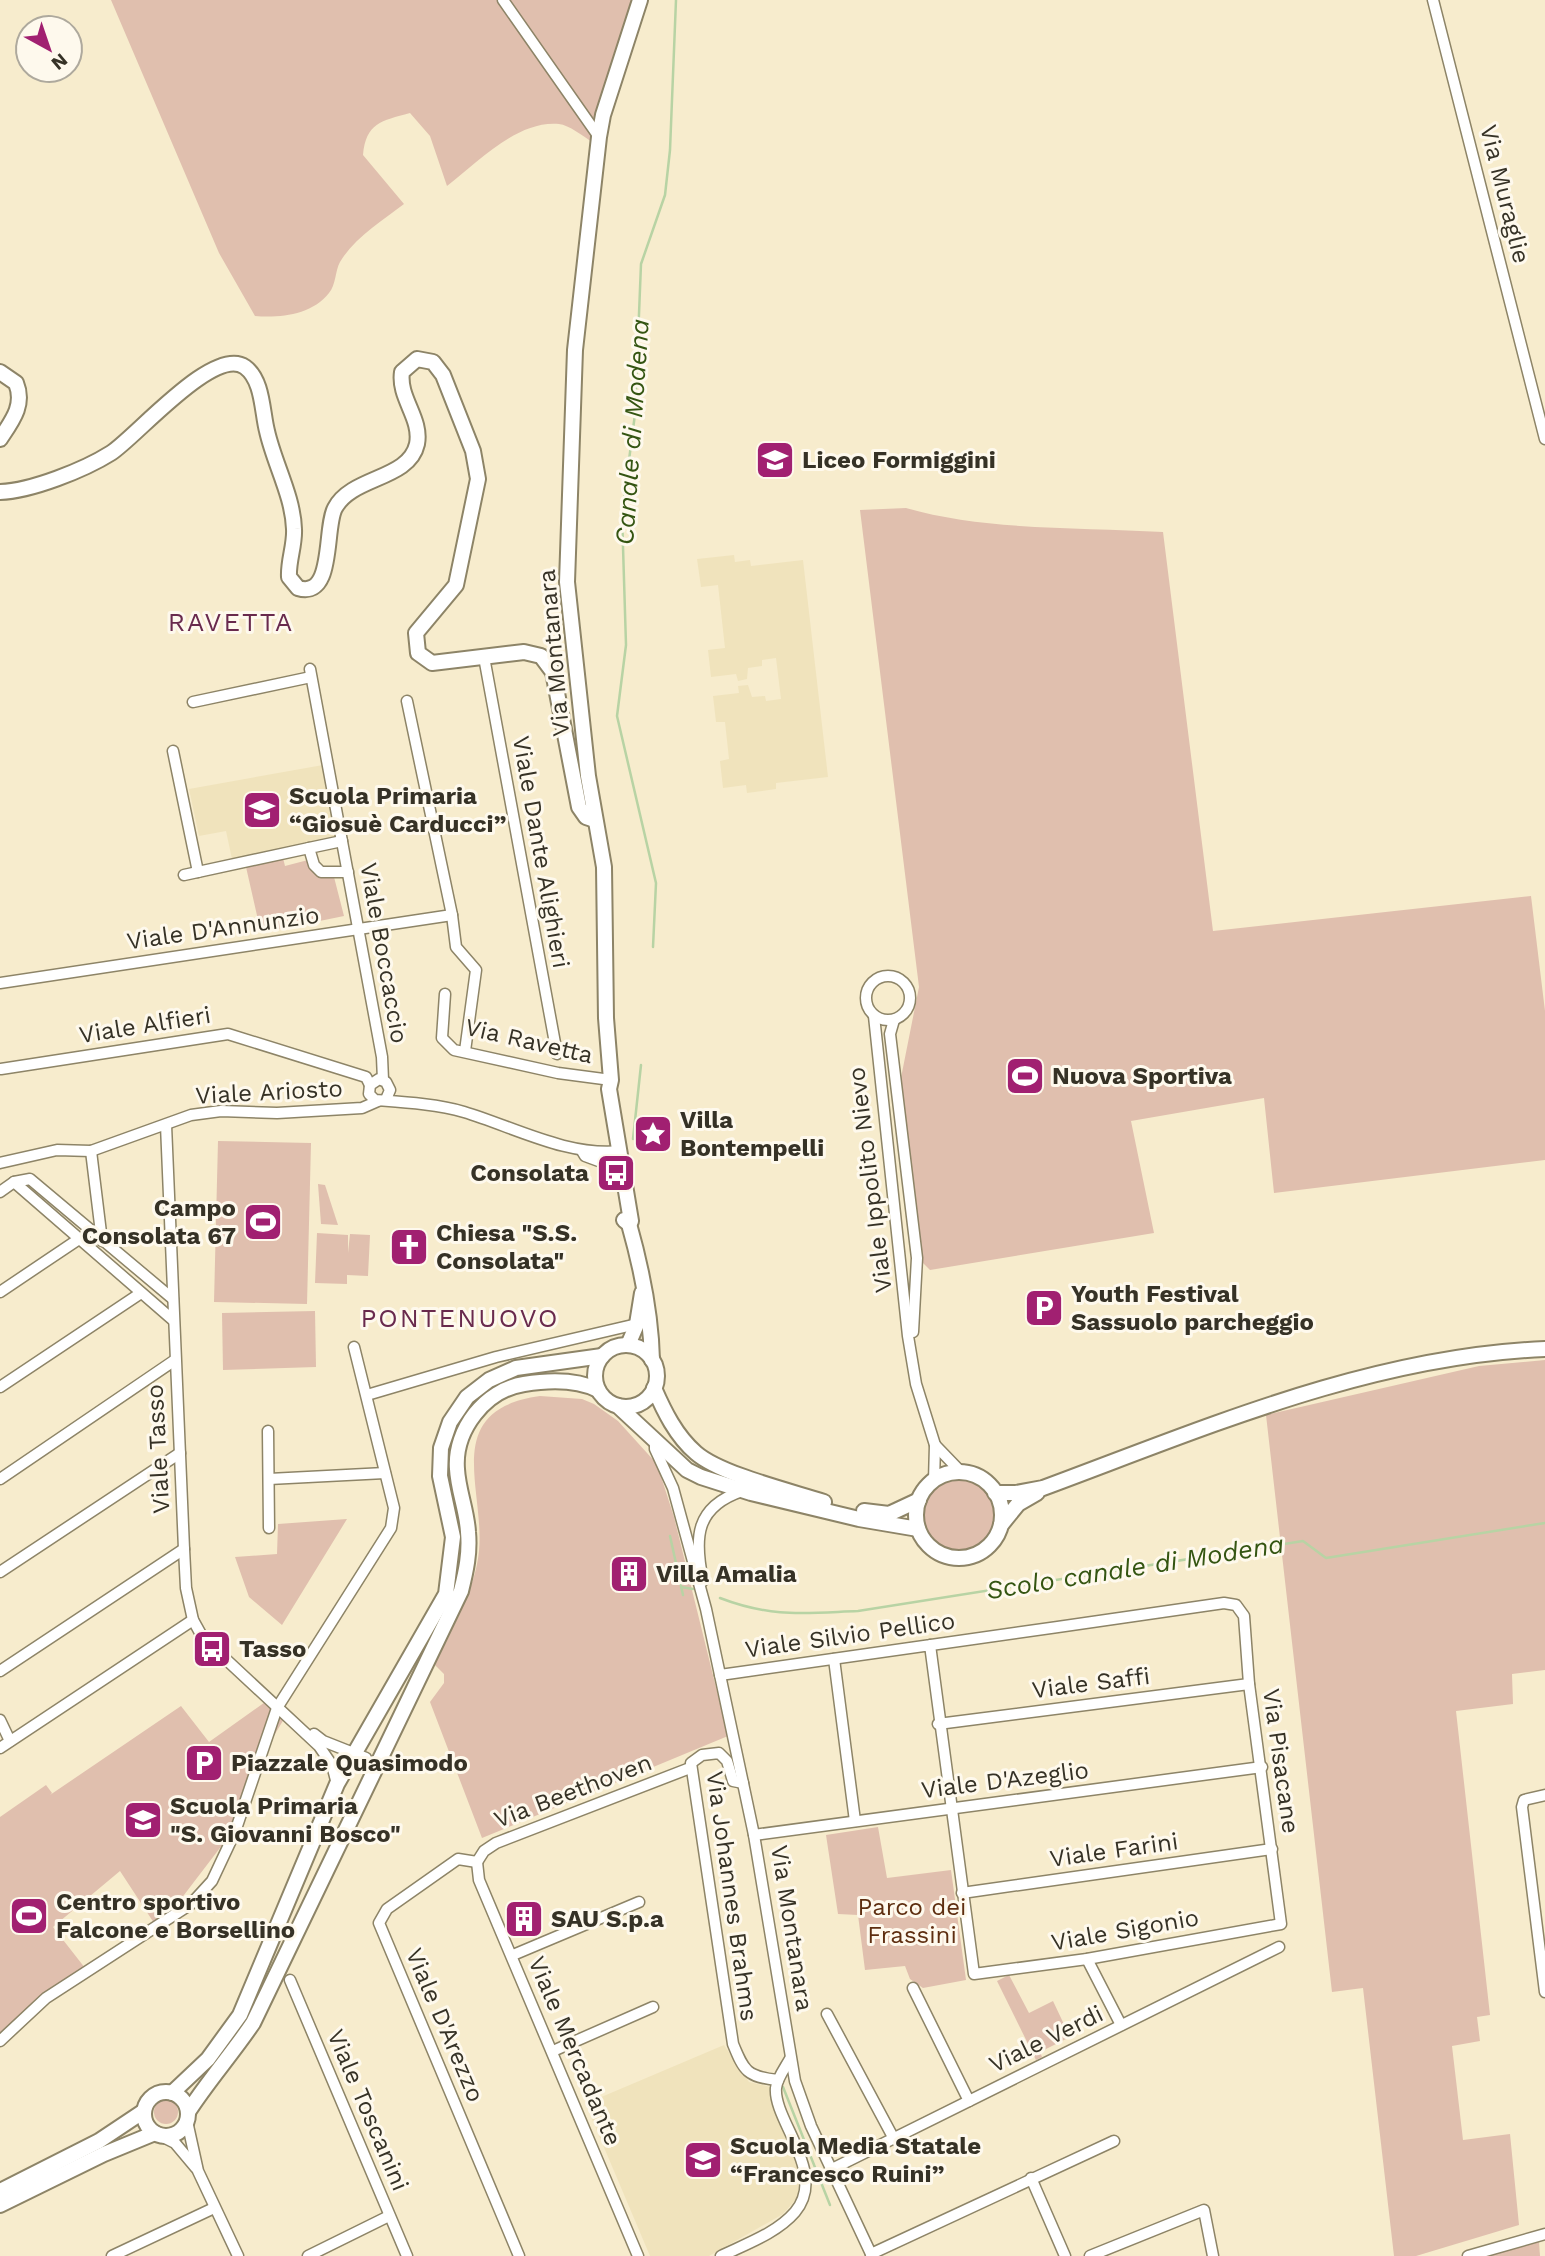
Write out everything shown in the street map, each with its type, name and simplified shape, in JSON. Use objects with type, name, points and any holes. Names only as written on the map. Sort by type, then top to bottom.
[{"type":"main road","name":"Via Montanara","points":[[640,0],[603,115],[599,137],[575,350],[567,582],[595,820],[605,875],[606,1017],[611,1080],[602,1089],[651,1316],[652,1360]]},
{"type":"main road","points":[[0,492],[20,489],[104,457],[131,438],[189,385],[220,367],[239,364],[247,368],[258,386],[269,439],[291,509],[294,529],[289,577],[298,588],[308,590],[316,587],[322,578],[330,520],[339,500],[358,485],[401,464],[415,449],[417,431],[401,379],[404,368],[412,361],[428,360],[443,374],[473,451],[478,479],[456,585],[416,633],[415,645],[418,653],[432,663],[524,652],[541,656],[548,663],[556,685],[579,807],[586,817],[595,820]]},
{"type":"main road","points":[[0,372],[16,383],[20,396],[15,415],[0,439]]},
{"type":"main road","name":"Via Montanara","points":[[617,1151],[615,1167],[624,1222],[629,1224]]},
{"type":"main road","name":"Via Montanara","points":[[628,1345],[637,1324],[644,1281]]},
{"type":"main road","points":[[172,2093],[208,2059],[240,2015],[337,1784],[446,1594],[452,1567],[453,1537],[440,1476],[441,1448],[450,1422],[467,1397],[489,1380],[516,1368],[602,1356],[614,1348],[628,1345],[638,1348],[652,1360],[657,1379],[654,1388],[639,1404],[618,1406]]},
{"type":"main road","points":[[995,1493],[1016,1493],[1043,1488],[1290,1397],[1439,1362],[1513,1350],[1545,1349]]},
{"type":"main road","points":[[598,1391],[595,1373],[602,1356]]},
{"type":"main road","points":[[0,2205],[104,2154],[158,2134],[180,2131],[208,2081],[232,2054],[253,2023],[461,1591],[468,1561],[468,1531],[457,1465],[459,1443],[468,1423],[495,1395],[518,1385],[572,1382],[598,1391],[606,1400],[618,1406],[687,1470],[742,1491],[918,1530]]},
{"type":"main road","points":[[654,1388],[681,1438],[696,1454],[715,1465],[845,1510],[889,1514],[919,1500],[934,1481],[952,1473],[962,1473],[986,1483],[995,1493],[1002,1514],[1001,1525]]},
{"type":"main road","points":[[919,1500],[916,1515],[918,1530],[935,1551],[961,1558],[986,1548],[1018,1504],[1043,1488]]},
{"type":"main road","points":[[0,2190],[99,2141],[144,2111],[151,2098],[165,2092],[183,2100],[187,2117]]},
{"type":"main road","points":[[144,2111],[146,2123],[158,2134]]},
{"type":"street","points":[[503,0],[599,137]]},
{"type":"street","name":"Via Muraglie","points":[[1433,0],[1545,439]]},
{"type":"street","name":"Viale Dante Alighieri","points":[[484,657],[557,1054]]},
{"type":"street","name":"Viale Boccaccio","points":[[193,702],[311,673],[382,1057],[383,1080],[389,1088],[382,1099]]},
{"type":"street","points":[[407,701],[452,915],[456,947],[475,970],[465,1051]]},
{"type":"street","points":[[173,751],[198,872]]},
{"type":"street","points":[[184,875],[342,841]]},
{"type":"street","points":[[309,848],[314,865],[321,872],[348,872]]},
{"type":"street","name":"Viale D'Annunzio","points":[[0,983],[452,915]]},
{"type":"street","points":[[891,977],[905,985],[910,998],[904,1014],[894,1020],[874,1016],[867,1006],[867,990],[876,980],[891,977]]},
{"type":"street","name":"Via Ravetta","points":[[445,994],[442,1038],[454,1050],[558,1073],[611,1080]]},
{"type":"street","name":"Viale Ippolito Nievo","points":[[874,1016],[916,1384],[935,1445],[934,1481]]},
{"type":"street","name":"Viale Ippolito Nievo","points":[[894,1020],[890,1034],[917,1258],[911,1338]]},
{"type":"street","name":"Viale Alfieri","points":[[0,1069],[228,1034],[366,1077],[370,1084]]},
{"type":"street","points":[[383,1080],[370,1084],[369,1094],[401,1103],[461,1111],[582,1151],[617,1151]]},
{"type":"street","name":"Viale Ariosto","points":[[0,1163],[57,1150],[91,1151],[191,1115],[221,1111],[276,1113],[362,1108],[382,1099]]},
{"type":"street","name":"Viale Tasso","points":[[166,1125],[186,1588],[193,1620],[212,1649],[319,1746],[332,1765],[337,1784]]},
{"type":"street","points":[[91,1151],[102,1241]]},
{"type":"street","points":[[582,1151],[584,1156],[615,1167]]},
{"type":"street","points":[[0,1192],[14,1182],[30,1178],[173,1299]]},
{"type":"street","points":[[14,1182],[173,1320]]},
{"type":"street","points":[[0,1292],[79,1239]]},
{"type":"street","points":[[0,1387],[141,1293]]},
{"type":"street","points":[[367,1395],[496,1357],[637,1324]]},
{"type":"street","points":[[0,2040],[46,1998],[191,1904],[212,1881],[235,1832],[278,1708],[391,1528],[394,1508],[354,1347]]},
{"type":"street","points":[[0,1479],[175,1360]]},
{"type":"street","points":[[268,1431],[269,1528]]},
{"type":"street","name":"Via Montanara","points":[[655,1440],[654,1449],[673,1488],[720,1675],[754,1835],[790,2059],[811,2126],[871,2255]]},
{"type":"street","name":"Viale Ippolito Nievo","points":[[935,1445],[962,1473]]},
{"type":"street","points":[[0,1572],[180,1453]]},
{"type":"street","points":[[269,1479],[385,1474]]},
{"type":"street","name":"Via Montanara","points":[[702,1595],[705,1590],[697,1544],[701,1525],[717,1504],[742,1491]]},
{"type":"street","points":[[0,1671],[184,1549]]},
{"type":"street","name":"Viale Silvio Pellico","points":[[720,1675],[1224,1603],[1236,1605]]},
{"type":"street","name":"Via Pisacane","points":[[1236,1605],[1244,1616],[1250,1684],[1281,1924]]},
{"type":"street","points":[[0,1748],[193,1620]]},
{"type":"street","points":[[930,1645],[962,1893]]},
{"type":"street","points":[[834,1659],[855,1821]]},
{"type":"street","name":"Viale Saffi","points":[[939,1724],[1250,1684]]},
{"type":"street","points":[[0,1720],[10,1741]]},
{"type":"street","name":"Viale Tasso","points":[[298,1726],[304,1726],[323,1741],[355,1751]]},
{"type":"street","points":[[355,1751],[366,1758],[371,1777]]},
{"type":"street","name":"Via Johannes Brahms","points":[[743,1783],[733,1781],[727,1760],[719,1753],[698,1757],[690,1768],[733,2044],[749,2074],[757,2078],[778,2080]]},
{"type":"street","name":"Via Beethoven","points":[[477,1861],[484,1851],[496,1843],[690,1768]]},
{"type":"street","name":"Viale D'Azeglio","points":[[754,1835],[1262,1768]]},
{"type":"street","points":[[1545,1795],[1524,1800],[1522,1807],[1545,1992]]},
{"type":"street","name":"Viale Farini","points":[[962,1893],[1272,1849]]},
{"type":"street","name":"Viale D'Arezzo","points":[[477,1861],[458,1859],[387,1909],[379,1923],[519,2256]]},
{"type":"street","name":"Viale Mercadante","points":[[477,1861],[479,1880],[513,1955],[638,2256]]},
{"type":"street","name":"Viale Sigonio","points":[[962,1893],[974,1974],[1087,1959],[1281,1924]]},
{"type":"street","points":[[513,1955],[639,1902]]},
{"type":"street","name":"Viale Verdi","points":[[832,2169],[1279,1947]]},
{"type":"street","points":[[1087,1959],[1121,2025]]},
{"type":"street","name":"Viale Toscanini","points":[[290,1980],[407,2256]]},
{"type":"street","points":[[914,1988],[969,2101]]},
{"type":"street","points":[[553,2051],[653,2007]]},
{"type":"street","points":[[827,2014],[894,2138]]},
{"type":"street","points":[[721,2256],[776,2228],[795,2212],[802,2200],[804,2169],[775,2092],[778,2080],[790,2059]]},
{"type":"street","points":[[187,2117],[198,2171],[238,2256]]},
{"type":"street","points":[[158,2134],[175,2143],[198,2171]]},
{"type":"street","points":[[871,2255],[1114,2141]]},
{"type":"street","points":[[1031,2178],[1065,2256]]},
{"type":"street","points":[[113,2256],[214,2208]]},
{"type":"street","points":[[1090,2256],[1204,2210],[1213,2256]]},
{"type":"street","points":[[308,2256],[389,2216]]},
{"type":"street","points":[[1468,2256],[1545,2234]]},
{"type":"shaded area","points":[[734,555],[735,562],[750,560],[751,566],[803,560],[828,777],[776,783],[776,789],[747,793],[746,785],[723,788],[720,761],[729,759],[725,722],[716,722],[713,696],[739,693],[738,686],[748,685],[752,697],[765,696],[766,701],[781,699],[776,658],[762,660],[762,666],[748,668],[747,679],[738,681],[736,674],[711,677],[708,650],[725,648],[718,585],[701,587],[697,559]]},
{"type":"shaded area","name":"Scuola Primaria “Giosuè Carducci”","points":[[323,765],[336,839],[232,859],[226,831],[199,836],[189,789]]},
{"type":"shaded area","name":"Scuola Media Statale “Francesco Ruini”","points":[[724,2045],[749,2082],[771,2087],[799,2170],[798,2197],[783,2214],[709,2256],[650,2256],[589,2112],[602,2106],[599,2098]]},
{"type":"green space","points":[[111,0],[635,0],[592,142],[559,124],[528,129],[499,145],[447,186],[430,136],[410,113],[383,121],[368,136],[363,155],[404,204],[369,230],[346,253],[338,266],[331,290],[322,300],[295,314],[255,316],[219,253]]},
{"type":"green space","points":[[906,508],[968,521],[1000,524],[1163,532],[1213,931],[1531,896],[1545,1011],[1545,1160],[1274,1193],[1264,1098],[1131,1121],[1154,1233],[930,1270],[912,1252],[895,1108],[919,987],[860,510]]},
{"type":"green space","points":[[283,858],[285,866],[308,860],[312,869],[334,877],[344,916],[261,933],[246,867]]},
{"type":"green space","name":"Campo Consolata 67","points":[[218,1141],[311,1143],[307,1304],[214,1302]]},
{"type":"green space","points":[[318,1184],[325,1185],[338,1225],[321,1224]]},
{"type":"green space","points":[[317,1233],[348,1235],[348,1253],[350,1234],[370,1235],[368,1276],[347,1275],[347,1284],[315,1283]]},
{"type":"green space","points":[[315,1311],[316,1367],[223,1370],[222,1313]]},
{"type":"green space","points":[[1545,1360],[1545,1670],[1512,1674],[1513,1704],[1456,1711],[1490,2015],[1477,2017],[1480,2041],[1452,2046],[1463,2140],[1510,2134],[1519,2225],[1416,2256],[1394,2256],[1363,1988],[1332,1992],[1266,1415],[1479,1366]]},
{"type":"green space","points":[[540,1396],[582,1399],[594,1404],[618,1421],[657,1464],[674,1517],[728,1736],[482,1838],[430,1702],[444,1683],[444,1674],[435,1665],[462,1610],[477,1566],[479,1527],[474,1455],[478,1435],[489,1417],[509,1404]]},
{"type":"green space","points":[[959,1480],[984,1490],[994,1515],[984,1540],[959,1550],[934,1540],[924,1515],[934,1490]]},
{"type":"green space","points":[[347,1519],[282,1625],[249,1597],[235,1557],[277,1554],[278,1524]]},
{"type":"green space","points":[[268,1700],[287,1714],[266,1749],[226,1840],[171,1912],[154,1923],[120,1871],[53,1927],[85,1968],[0,2035],[0,1817],[46,1785],[52,1793],[50,1795],[181,1706],[209,1742]]},
{"type":"green space","name":"Parco dei Frassini","points":[[878,1827],[887,1878],[951,1870],[966,1980],[923,1988],[910,1979],[905,1966],[865,1970],[858,1915],[838,1914],[826,1835]]},
{"type":"green space","points":[[1009,1975],[1029,2013],[1053,2001],[1070,2037],[1040,2052],[1042,2057],[1036,2060],[997,1981]]},
{"type":"green space","points":[[166,2100],[175,2103],[178,2112],[175,2121],[166,2124],[157,2121],[154,2112],[157,2103]]},
{"type":"green space","points":[[1539,2242],[1540,2256],[1489,2256]]},
{"type":"waterway","name":"Canale di Modena","points":[[653,947],[656,883],[617,716],[626,645],[622,514],[635,414],[641,264],[665,195],[670,150],[676,0]]},
{"type":"waterway","name":"Canale di Modena","points":[[633,1139],[641,1065]]},
{"type":"waterway","name":"Scolo canale di Modena","points":[[720,1598],[756,1609],[773,1611],[858,1611],[1303,1541],[1326,1558],[1545,1523]]},
{"type":"waterway","name":"Canale di Modena","points":[[670,1536],[683,1595]]},
{"type":"waterway","name":"Canale di Modena","points":[[681,1587],[693,1589]]},
{"type":"waterway","points":[[783,2087],[830,2205]]},
{"type":"place","name":"Liceo Formiggini","points":[[775,460]]},
{"type":"place","name":"Scuola Primaria “Giosuè Carducci”","points":[[262,810]]},
{"type":"place","name":"Nuova Sportiva","points":[[1025,1076]]},
{"type":"place","name":"Villa Bontempelli","points":[[653,1134]]},
{"type":"place","name":"Consolata","points":[[616,1173]]},
{"type":"place","name":"Campo Consolata 67","points":[[263,1222]]},
{"type":"place","name":"Chiesa \"S.S. Consolata\"","points":[[409,1247]]},
{"type":"place","name":"Youth Festival Sassuolo parcheggio","points":[[1044,1308]]},
{"type":"place","name":"Villa Amalia","points":[[629,1574]]},
{"type":"place","name":"Tasso","points":[[212,1649]]},
{"type":"place","name":"Piazzale Quasimodo","points":[[204,1763]]},
{"type":"place","name":"Scuola Primaria \"S. Giovanni Bosco\"","points":[[143,1820]]},
{"type":"place","name":"Centro sportivo Falcone e Borsellino","points":[[29,1916]]},
{"type":"place","name":"SAU S.p.a","points":[[524,1919]]},
{"type":"place","name":"Scuola Media Statale “Francesco Ruini”","points":[[703,2160]]},
{"type":"district","name":"RAVETTA","points":[[231,622]]},
{"type":"district","name":"PONTENUOVO","points":[[460,1318]]}]
